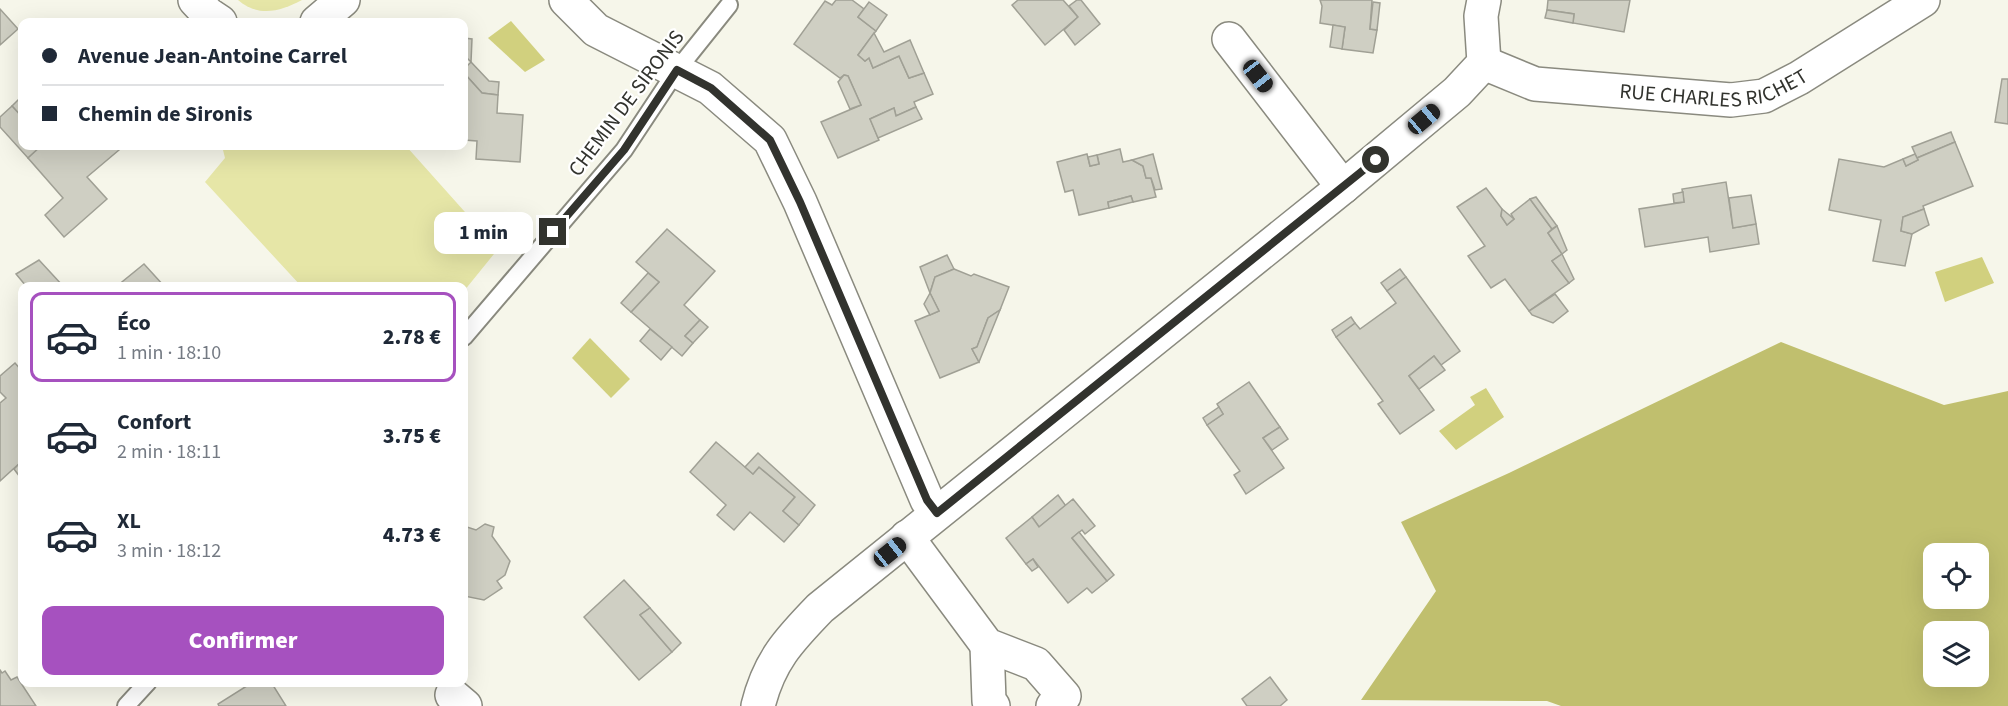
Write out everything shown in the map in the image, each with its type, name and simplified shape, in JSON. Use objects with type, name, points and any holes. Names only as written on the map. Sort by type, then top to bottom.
[{"type":"street","points":[[195,0],[214,18]]},
{"type":"street","points":[[322,18],[343,0]]},
{"type":"street","points":[[566,0],[596,30],[711,88],[770,140],[800,202],[927,500],[937,513]]},
{"type":"street","points":[[758,706],[763,684],[786,643],[820,608],[1343,187],[1457,92],[1484,63],[1481,16],[1484,0]]},
{"type":"street","name":"RUE CHARLES RICHET","points":[[1484,63],[1535,84],[1731,100],[1764,96],[1799,78],[1923,0]]},
{"type":"street","points":[[1229,39],[1343,187]]},
{"type":"street","points":[[908,537],[987,645],[1036,664],[1064,696],[1053,706]]},
{"type":"street","points":[[987,645],[989,701],[993,706]]},
{"type":"lane","name":"CHEMIN DE SIRONIS","points":[[468,332],[624,150],[677,70],[729,5]]},
{"type":"lane","points":[[126,706],[143,687]]},
{"type":"green space","points":[[238,0],[302,0],[278,10],[262,11],[246,6]]},
{"type":"green space","points":[[223,150],[410,150],[498,249],[468,286],[468,282],[297,282],[205,182],[225,158]]},
{"type":"shaded area","points":[[511,21],[545,60],[525,72],[488,38]]},
{"type":"shaded area","points":[[1982,257],[1994,283],[1945,302],[1935,272]]},
{"type":"shaded area","points":[[590,338],[630,379],[611,398],[572,358]]},
{"type":"shaded area","points":[[1781,342],[1944,405],[2008,391],[2008,706],[1561,706],[1547,701],[1361,700],[1436,591],[1401,522],[1509,473]]},
{"type":"shaded area","points":[[1486,388],[1504,417],[1456,450],[1439,431],[1475,405],[1470,397]]},
{"type":"building","points":[[836,0],[852,0],[864,9],[858,17],[876,31],[858,55],[865,61],[869,58],[873,68],[899,56],[909,78],[924,73],[933,94],[914,102],[916,107],[896,116],[894,108],[870,119],[879,140],[838,158],[821,122],[861,105],[848,76],[844,75],[840,78],[794,44],[825,1],[832,5]]},
{"type":"building","points":[[1018,0],[1063,0],[1078,17],[1045,45],[1012,5]]},
{"type":"building","points":[[1081,0],[1100,24],[1075,45],[1064,30],[1078,17],[1069,6]]},
{"type":"building","points":[[1320,0],[1372,0],[1370,29],[1377,30],[1373,53],[1342,49],[1345,27],[1320,23],[1322,6]]},
{"type":"building","points":[[1548,0],[1630,0],[1624,32],[1573,23],[1574,14],[1547,10]]},
{"type":"building","points":[[869,2],[887,15],[876,31],[858,17]]},
{"type":"building","points":[[1373,2],[1380,3],[1377,30],[1370,29]]},
{"type":"building","points":[[0,9],[18,29],[0,45]]},
{"type":"building","points":[[1547,10],[1574,14],[1573,23],[1545,18]]},
{"type":"building","points":[[1333,25],[1345,27],[1342,49],[1330,47]]},
{"type":"building","points":[[874,33],[884,52],[910,40],[924,73],[909,78],[899,56],[873,68],[869,58],[865,61],[858,55]]},
{"type":"building","points":[[468,38],[472,39],[471,62],[468,59]]},
{"type":"building","points":[[471,62],[489,81],[499,82],[498,95],[482,93],[468,77],[468,65]]},
{"type":"building","points":[[844,75],[848,76],[861,105],[850,109],[838,82]]},
{"type":"building","points":[[468,77],[482,93],[498,95],[497,113],[523,115],[520,162],[476,159],[477,141],[468,140]]},
{"type":"building","points":[[2002,79],[2008,79],[2008,124],[1995,122]]},
{"type":"building","points":[[18,100],[18,113],[12,106]]},
{"type":"building","points":[[12,106],[18,113],[18,147],[0,127],[0,117]]},
{"type":"building","points":[[916,107],[922,119],[878,138],[870,119],[894,108],[896,116]]},
{"type":"building","points":[[1951,132],[1955,142],[1917,158],[1912,147]]},
{"type":"building","points":[[1955,142],[1973,186],[1923,206],[1924,209],[1903,217],[1901,231],[1912,234],[1905,266],[1873,261],[1881,220],[1829,210],[1839,159],[1884,167],[1903,159],[1906,166],[1918,160],[1917,158]]},
{"type":"building","points":[[1120,149],[1123,162],[1132,160],[1143,166],[1146,178],[1151,178],[1156,197],[1133,202],[1131,196],[1108,202],[1109,208],[1079,215],[1073,190],[1065,192],[1057,162],[1087,154],[1090,166],[1099,164],[1097,155]]},
{"type":"building","points":[[21,150],[37,150],[28,158]]},
{"type":"building","points":[[37,150],[119,150],[87,177],[107,199],[64,237],[45,215],[63,198],[28,158]]},
{"type":"building","points":[[1153,154],[1162,189],[1155,190],[1151,178],[1146,178],[1143,166],[1132,160]]},
{"type":"building","points":[[1915,154],[1918,160],[1906,166],[1903,159]]},
{"type":"building","points":[[1097,155],[1099,164],[1090,166],[1088,157]]},
{"type":"building","points":[[1726,182],[1733,228],[1756,224],[1759,244],[1710,252],[1708,237],[1645,247],[1639,209],[1684,202],[1682,189]]},
{"type":"building","points":[[1486,188],[1502,209],[1501,216],[1507,225],[1514,219],[1511,214],[1530,199],[1552,229],[1548,233],[1562,254],[1552,261],[1569,283],[1529,311],[1505,279],[1491,288],[1468,256],[1485,246],[1457,207]]},
{"type":"building","points":[[1683,192],[1684,202],[1674,203],[1673,194]]},
{"type":"building","points":[[1751,195],[1756,224],[1733,228],[1729,198]]},
{"type":"building","points":[[1131,196],[1133,202],[1109,208],[1108,202]]},
{"type":"building","points":[[1536,197],[1557,226],[1552,229],[1530,199]]},
{"type":"building","points":[[1502,209],[1514,219],[1507,225],[1501,216]]},
{"type":"building","points":[[1924,209],[1929,225],[1912,234],[1901,231],[1903,217]]},
{"type":"building","points":[[1557,226],[1567,250],[1562,254],[1548,233]]},
{"type":"building","points":[[667,229],[715,271],[684,305],[700,320],[685,336],[693,343],[682,356],[631,312],[659,282],[636,262]]},
{"type":"building","points":[[1562,254],[1574,279],[1569,283],[1552,261]]},
{"type":"building","points":[[947,255],[954,269],[935,277],[930,293],[920,267]]},
{"type":"building","points":[[39,260],[59,282],[23,282],[16,274]]},
{"type":"building","points":[[144,264],[160,282],[122,282]]},
{"type":"building","points":[[954,269],[1009,287],[1000,310],[988,318],[977,347],[972,349],[979,362],[940,378],[915,321],[939,311],[930,293],[935,277]]},
{"type":"building","points":[[1400,269],[1406,277],[1387,291],[1381,283]]},
{"type":"building","points":[[648,273],[659,282],[631,312],[621,303]]},
{"type":"building","points":[[1406,277],[1460,351],[1441,365],[1434,356],[1409,376],[1434,410],[1400,434],[1378,404],[1383,401],[1336,337],[1355,323],[1360,329],[1396,303],[1387,291]]},
{"type":"building","points":[[930,293],[939,311],[930,315],[924,304]]},
{"type":"building","points":[[1555,294],[1568,311],[1553,323],[1532,315],[1529,311]]},
{"type":"building","points":[[1000,310],[979,362],[972,349],[977,347],[988,318]]},
{"type":"building","points":[[1351,317],[1355,323],[1336,337],[1332,330]]},
{"type":"building","points":[[700,320],[708,327],[693,343],[685,336]]},
{"type":"building","points":[[650,329],[672,347],[661,360],[640,341]]},
{"type":"building","points":[[1434,356],[1445,370],[1419,389],[1409,376]]},
{"type":"building","points":[[15,363],[18,366],[18,465],[0,481],[0,403],[6,398],[0,392],[0,376]]},
{"type":"building","points":[[1249,382],[1280,427],[1263,438],[1284,468],[1246,494],[1234,475],[1240,471],[1207,425],[1223,414],[1217,404]]},
{"type":"building","points":[[1219,407],[1223,414],[1207,425],[1203,418]]},
{"type":"building","points":[[1280,427],[1288,439],[1272,450],[1263,438]]},
{"type":"building","points":[[716,442],[753,474],[759,467],[795,497],[783,511],[799,525],[784,542],[750,512],[734,530],[717,515],[726,505],[690,472]]},
{"type":"building","points":[[758,453],[815,505],[799,525],[783,511],[795,497],[759,467],[753,474],[745,467]]},
{"type":"building","points":[[1058,495],[1066,506],[1039,527],[1032,517]]},
{"type":"building","points":[[1073,499],[1095,526],[1085,534],[1082,530],[1072,538],[1107,581],[1092,593],[1087,588],[1068,603],[1033,559],[1026,564],[1006,538],[1032,517],[1039,527]]},
{"type":"building","points":[[485,524],[494,527],[492,536],[510,561],[505,575],[497,581],[502,588],[484,600],[468,597],[468,527],[476,530]]},
{"type":"building","points":[[1079,532],[1114,575],[1107,581],[1072,538]]},
{"type":"building","points":[[1033,559],[1038,567],[1032,571],[1026,564]]},
{"type":"building","points":[[624,580],[650,608],[640,615],[672,652],[639,680],[584,617]]},
{"type":"building","points":[[650,608],[681,643],[672,652],[640,615]]},
{"type":"building","points":[[0,670],[2,673],[5,671],[11,680],[17,677],[18,687],[24,687],[36,706],[0,706]]},
{"type":"building","points":[[1270,677],[1287,700],[1280,706],[1247,706],[1242,699]]},
{"type":"building","points":[[245,687],[274,687],[286,706],[219,706],[218,704]]},
{"type":"route","points":[[553,232],[624,150],[677,70],[711,88],[770,140],[800,202],[927,500],[937,513],[1376,160]]}]
